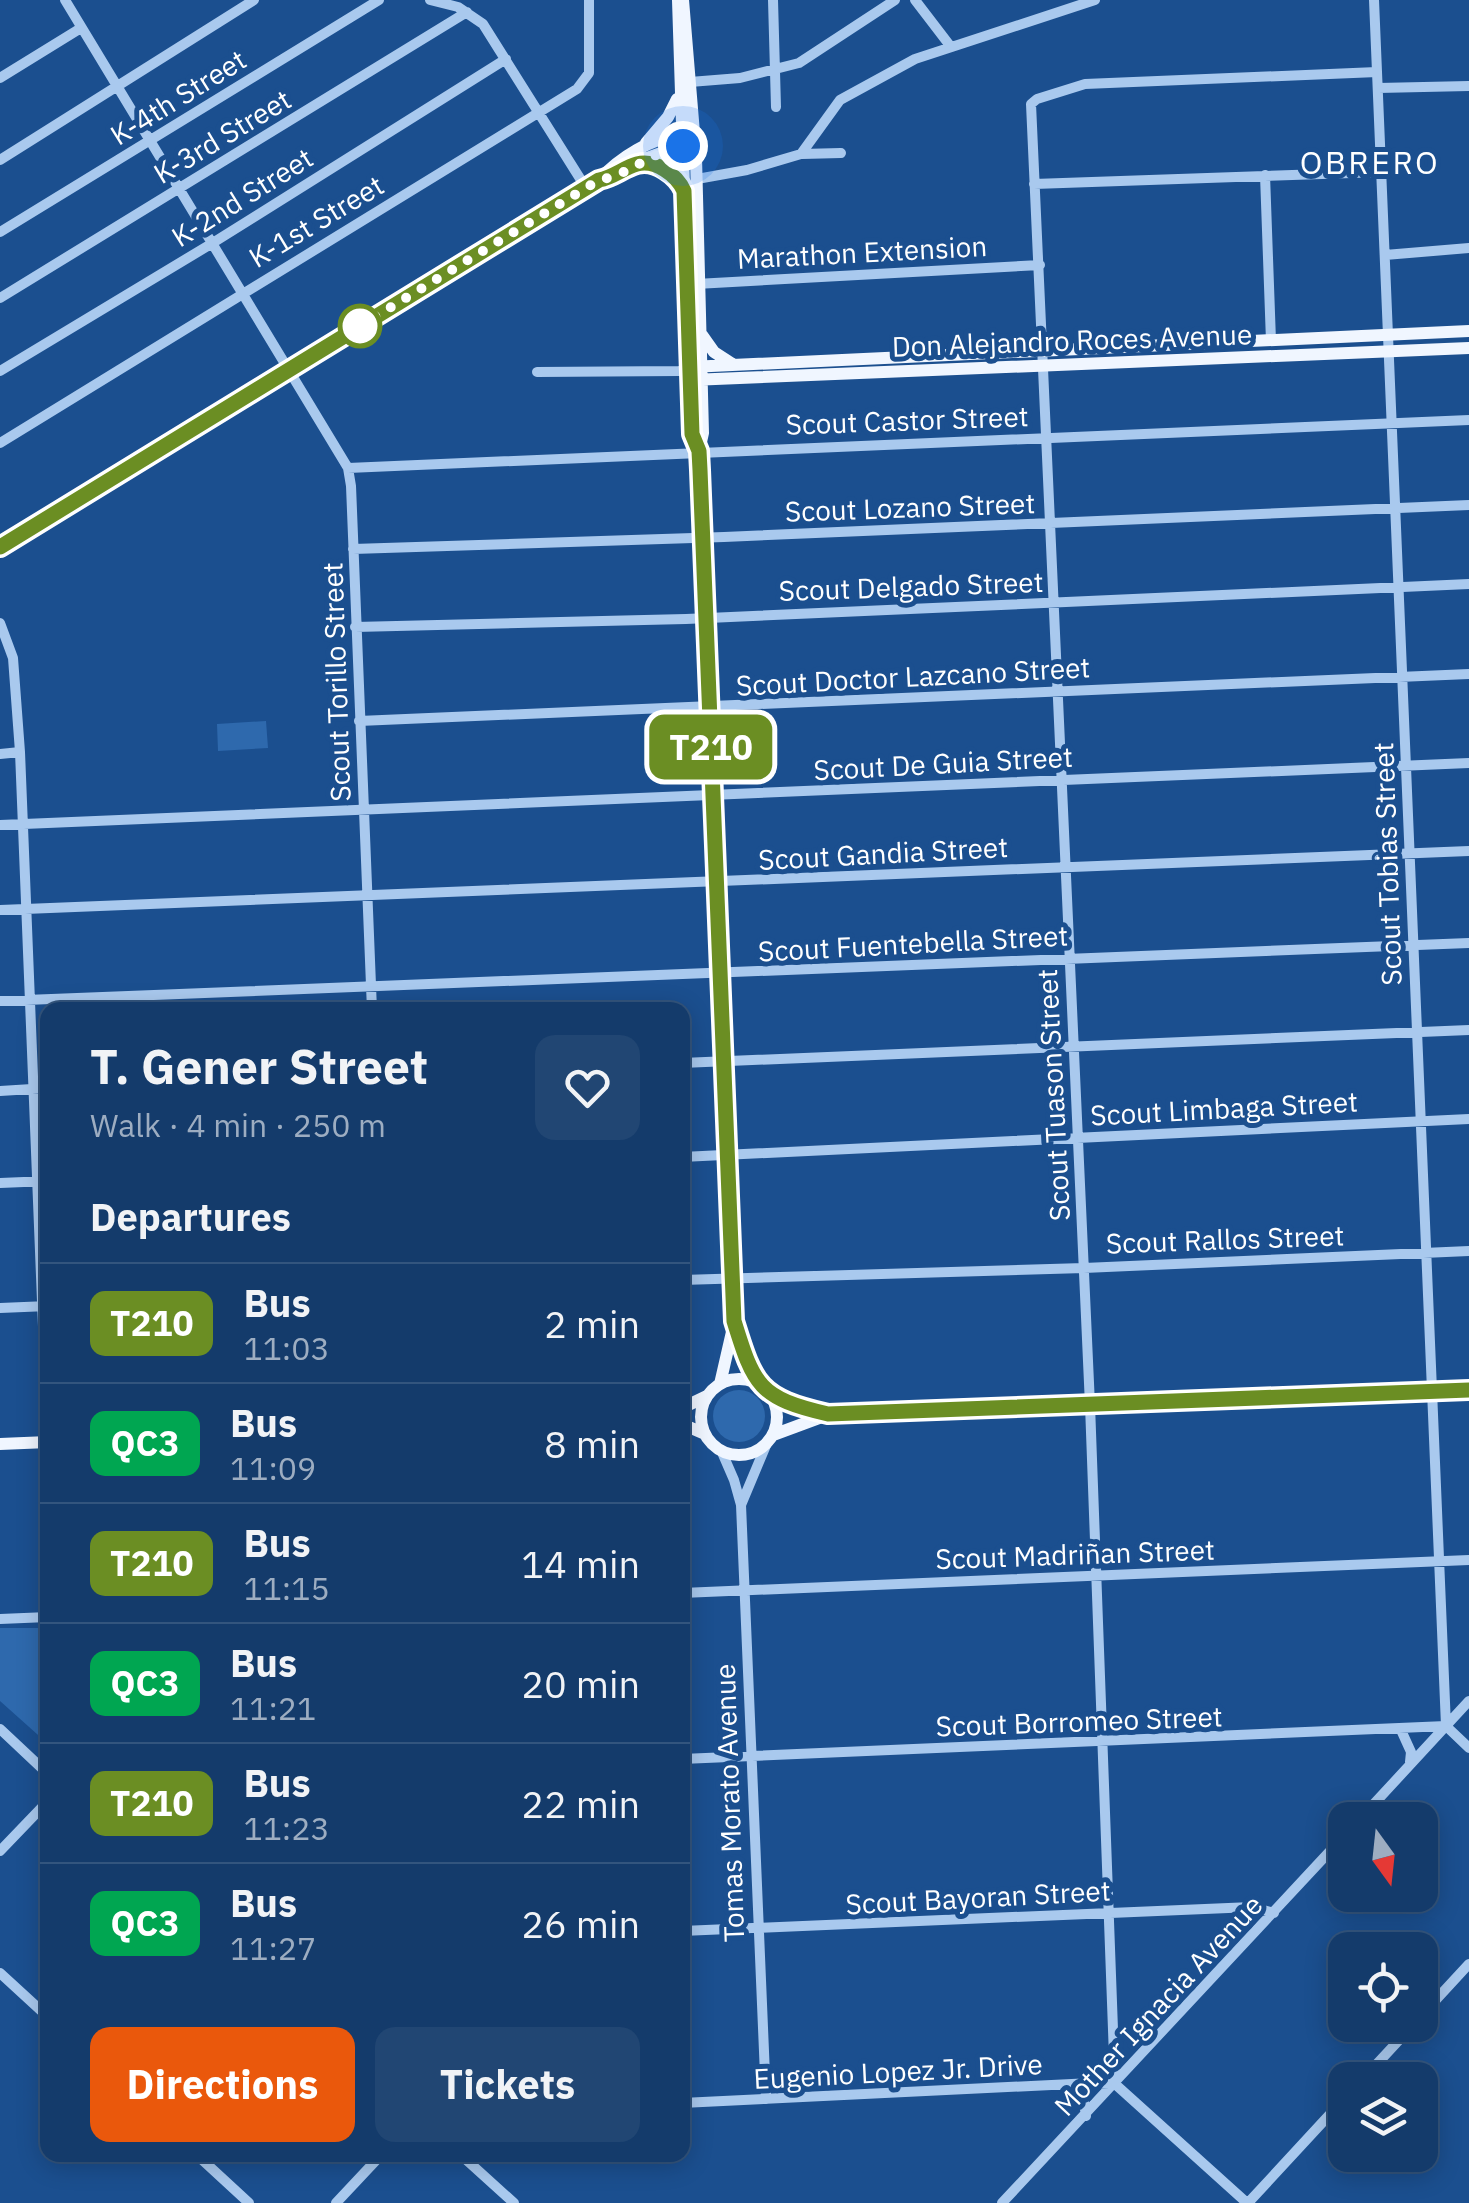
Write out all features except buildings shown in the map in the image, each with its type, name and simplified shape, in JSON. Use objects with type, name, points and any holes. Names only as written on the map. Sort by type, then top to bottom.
[{"type":"main road","points":[[681,0],[687,140],[684,191],[701,334],[692,373]]},
{"type":"main road","points":[[0,547],[599,180],[611,167],[642,147],[675,107],[685,86]]},
{"type":"main road","points":[[642,147],[687,140]]},
{"type":"main road","points":[[599,180],[615,177],[687,140]]},
{"type":"main road","points":[[687,140],[697,179],[692,373],[703,433],[699,451],[702,538],[734,1321],[720,1384]]},
{"type":"main road","points":[[638,164],[669,172],[684,191]]},
{"type":"main road","name":"Don Alejandro Roces Avenue","points":[[1043,359],[1271,341],[1469,332]]},
{"type":"main road","points":[[701,334],[714,352],[736,366]]},
{"type":"main road","name":"Don Alejandro Roces Avenue","points":[[692,373],[1469,348]]},
{"type":"main road","name":"Don Alejandro Roces Avenue","points":[[692,373],[736,366],[927,364]]},
{"type":"main road","points":[[734,1321],[777,1412],[770,1439]]},
{"type":"main road","points":[[690,1404],[720,1384],[738,1379],[762,1387],[786,1402],[828,1414],[1469,1390]]},
{"type":"main road","points":[[705,1434],[701,1412],[707,1396]]},
{"type":"main road","points":[[690,1427],[705,1434],[721,1450],[744,1454],[828,1414]]},
{"type":"main road","points":[[0,1444],[40,1442]]},
{"type":"street","name":"Scout Torillo Street","points":[[65,0],[348,468],[372,1002]]},
{"type":"street","points":[[0,160],[254,0]]},
{"type":"street","name":"K-4th Street","points":[[0,232],[380,0]]},
{"type":"street","points":[[430,0],[468,12],[483,24],[586,188]]},
{"type":"street","name":"K-1st Street","points":[[0,442],[577,89],[589,73],[590,0]]},
{"type":"street","points":[[774,0],[776,107]]},
{"type":"street","points":[[685,86],[799,63],[895,0]]},
{"type":"street","points":[[915,0],[951,47]]},
{"type":"street","points":[[801,154],[845,96],[915,58],[1095,0]]},
{"type":"street","name":"Scout Tobias Street","points":[[1374,0],[1446,1726]]},
{"type":"street","name":"K-3rd Street","points":[[0,298],[468,12]]},
{"type":"street","points":[[0,78],[81,28]]},
{"type":"street","name":"K-2nd Street","points":[[0,371],[506,59]]},
{"type":"street","name":"Scout Tuason Street","points":[[1116,2084],[1090,1405],[1031,104],[1084,84],[1378,72]]},
{"type":"street","points":[[1378,88],[1469,86]]},
{"type":"street","points":[[697,179],[801,154],[841,153]]},
{"type":"street","points":[[1034,184],[1382,172]]},
{"type":"street","points":[[1265,176],[1271,341]]},
{"type":"street","points":[[1386,255],[1469,248]]},
{"type":"street","name":"Marathon Extension","points":[[694,284],[1040,265]]},
{"type":"street","name":"Don Alejandro Roces Avenue","points":[[537,372],[692,373]]},
{"type":"street","name":"Scout Castor Street","points":[[348,468],[1469,420]]},
{"type":"street","name":"Scout Lozano Street","points":[[353,549],[1469,505]]},
{"type":"street","name":"Scout Delgado Street","points":[[354,627],[706,618],[1469,584]]},
{"type":"street","points":[[0,623],[13,658],[20,752],[32,1089],[40,1163]]},
{"type":"street","name":"Scout Doctor Lazcano Street","points":[[359,721],[1469,674]]},
{"type":"street","points":[[0,754],[20,752]]},
{"type":"street","name":"Scout De Guia Street","points":[[0,825],[1469,763]]},
{"type":"street","name":"Scout Gandia Street","points":[[0,910],[1469,851]]},
{"type":"street","name":"Scout Fuentebella Street","points":[[0,1002],[1469,943]]},
{"type":"street","points":[[690,1063],[1469,1030]]},
{"type":"street","points":[[0,1091],[40,1088]]},
{"type":"street","name":"Scout Limbaga Street","points":[[690,1157],[1469,1119]]},
{"type":"street","points":[[0,1183],[40,1181]]},
{"type":"street","name":"Scout Rallos Street","points":[[690,1280],[1469,1251]]},
{"type":"street","points":[[0,1308],[40,1306]]},
{"type":"street","name":"Tomas Morato Avenue","points":[[741,1506],[770,1439]]},
{"type":"street","name":"Tomas Morato Avenue","points":[[721,1450],[741,1506],[766,2098]]},
{"type":"street","name":"Scout Madriñan Street","points":[[690,1593],[1469,1560]]},
{"type":"street","points":[[0,1619],[40,1617]]},
{"type":"street","points":[[1376,1802],[1469,1701]]},
{"type":"street","points":[[1446,1726],[1469,1748]]},
{"type":"street","name":"Scout Borromeo Street","points":[[690,1759],[1446,1726]]},
{"type":"street","points":[[0,1729],[40,1766]]},
{"type":"street","points":[[1401,1730],[1411,1752],[1410,1765]]},
{"type":"street","points":[[0,1851],[40,1809]]},
{"type":"street","name":"Mother Ignacia Avenue","points":[[1002,2203],[1328,1853]]},
{"type":"street","name":"Scout Bayoran Street","points":[[690,1932],[1252,1907],[1274,1912]]},
{"type":"street","points":[[1438,1998],[1469,1964]]},
{"type":"street","points":[[0,1973],[40,2010]]},
{"type":"street","points":[[1379,2062],[1397,2042]]},
{"type":"street","points":[[1116,2084],[1247,2203],[1328,2116]]},
{"type":"street","name":"Eugenio Lopez Jr. Drive","points":[[690,2103],[1116,2084]]},
{"type":"street","points":[[1070,2085],[1083,2096],[1086,2116]]},
{"type":"street","points":[[205,2162],[249,2203]]},
{"type":"street","points":[[336,2203],[374,2162]]},
{"type":"street","points":[[469,2162],[514,2203]]},
{"type":"shaded area","points":[[266,721],[268,748],[218,751],[217,724]]},
{"type":"shaded area","points":[[739,1390],[758,1397],[765,1416],[758,1435],[739,1442],[720,1435],[713,1416],[720,1397]]},
{"type":"shaded area","points":[[0,1628],[40,1628],[40,1737],[0,1701]]},
{"type":"bus line","name":"T210","points":[[0,547],[599,180],[615,177],[638,164],[669,172],[684,191],[692,434],[699,451],[734,1321],[757,1383],[786,1402],[828,1414],[1469,1390]]},
{"type":"district","name":"OBRERO","points":[[1370,162]]},
{"type":"route","points":[[360,326],[599,180],[615,177],[650,157],[683,146]]}]
